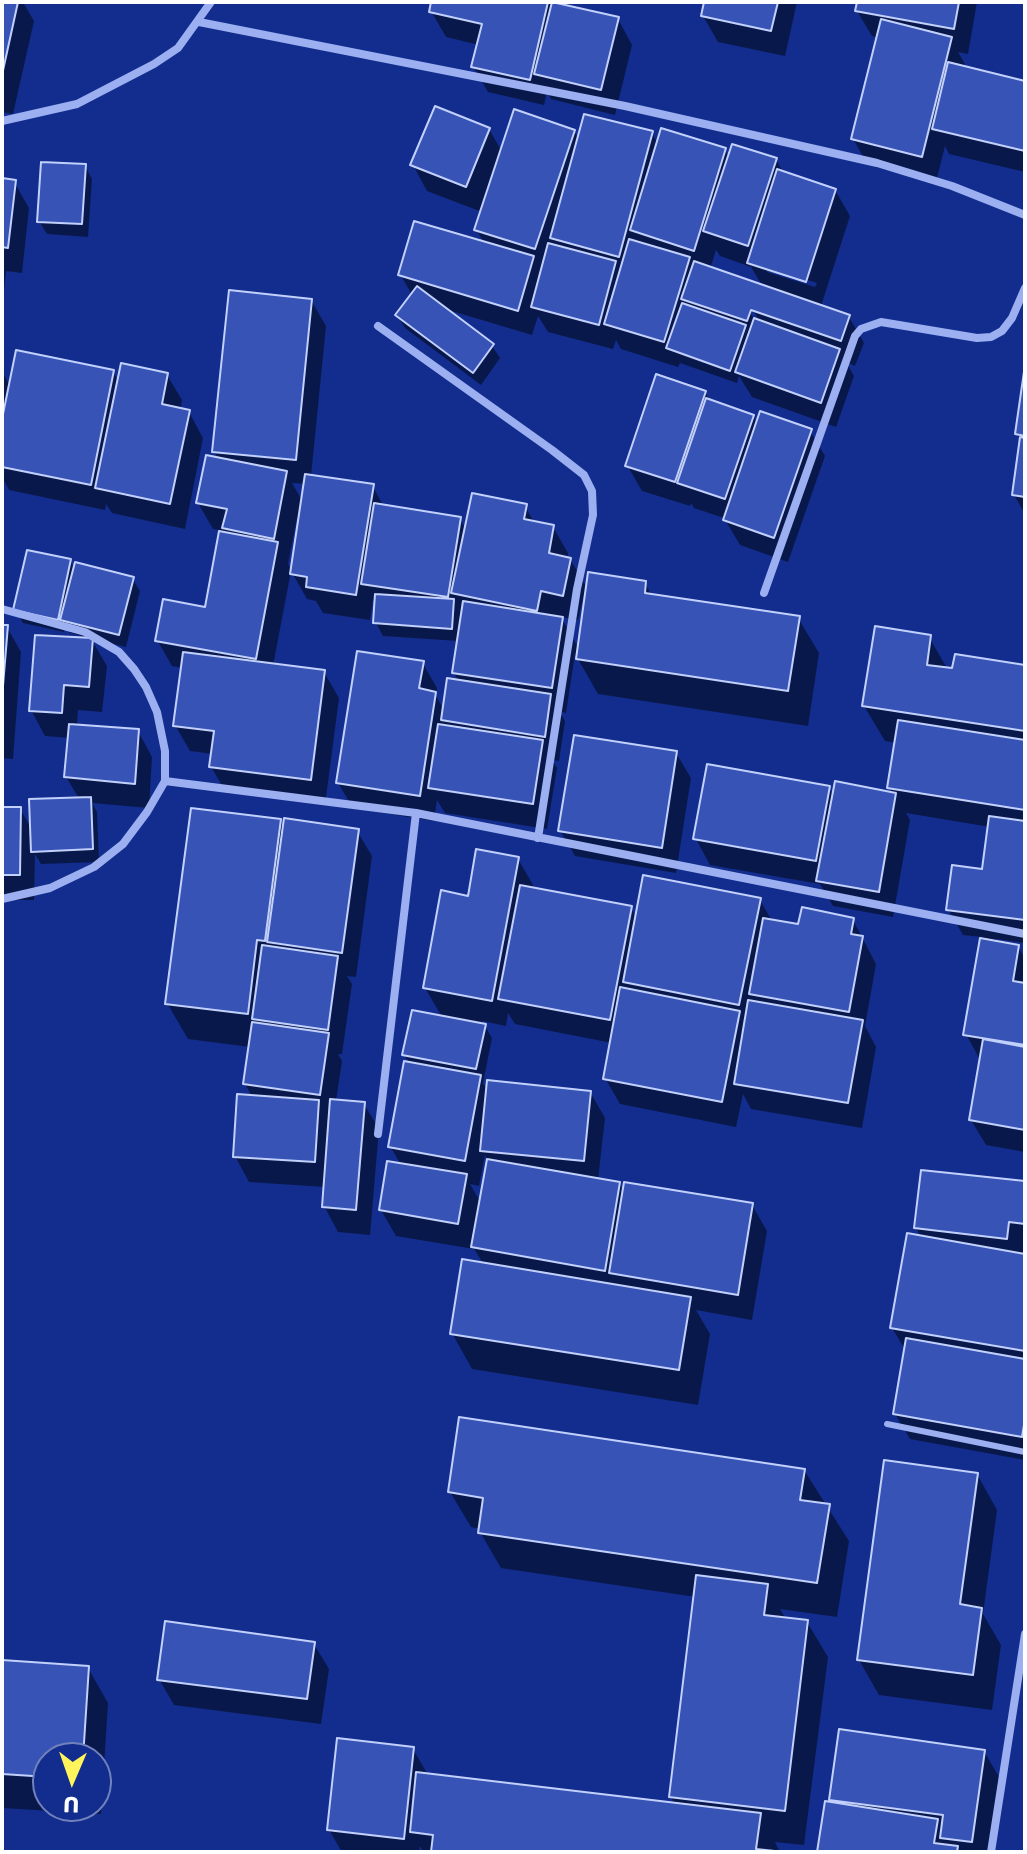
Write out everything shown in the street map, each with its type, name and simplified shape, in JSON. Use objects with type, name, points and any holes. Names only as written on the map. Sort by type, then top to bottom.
[{"type":"street","points":[[2,121],[77,104],[119,84],[178,48],[211,2]]},
{"type":"street","points":[[199,22],[625,106],[877,163],[952,186],[1025,215]]},
{"type":"street","points":[[764,593],[855,336],[861,329],[881,322],[977,338],[991,337],[1002,331],[1012,318],[1025,288]]},
{"type":"street","points":[[378,326],[552,450],[584,475],[592,491],[593,515],[577,589],[538,838]]},
{"type":"street","points":[[2,609],[85,632],[119,652],[134,669],[157,712],[165,751],[165,781],[123,844],[94,867],[50,888],[2,899]]},
{"type":"street","points":[[165,781],[416,813],[1025,934]]},
{"type":"street","points":[[378,1134],[416,813]]},
{"type":"street","points":[[991,1852],[1025,1634]]},
{"type":"lane","points":[[887,1424],[1025,1452]]},
{"type":"building","points":[[2,2],[18,2],[2,75]]},
{"type":"building","points":[[431,2],[548,2],[530,80],[471,67],[482,24],[429,12]]},
{"type":"building","points":[[552,2],[619,17],[601,90],[534,74]]},
{"type":"building","points":[[704,2],[778,2],[771,31],[701,16]]},
{"type":"building","points":[[857,2],[959,2],[954,29],[855,11]]},
{"type":"building","points":[[881,19],[952,37],[922,157],[851,139]]},
{"type":"building","points":[[948,62],[1025,81],[1025,151],[932,129]]},
{"type":"building","points":[[435,106],[490,128],[466,187],[410,165]]},
{"type":"building","points":[[514,109],[575,130],[535,249],[474,230]]},
{"type":"building","points":[[584,114],[653,131],[619,257],[550,238]]},
{"type":"building","points":[[661,128],[726,148],[694,251],[630,230]]},
{"type":"building","points":[[732,144],[777,158],[748,246],[703,231]]},
{"type":"building","points":[[41,162],[86,164],[82,224],[37,222]]},
{"type":"building","points":[[777,169],[836,189],[806,282],[747,263]]},
{"type":"building","points":[[2,178],[16,180],[8,248],[2,247]]},
{"type":"building","points":[[414,221],[534,256],[518,311],[398,275]]},
{"type":"building","points":[[629,239],[690,257],[664,342],[604,324]]},
{"type":"building","points":[[548,243],[616,261],[599,325],[531,307]]},
{"type":"building","points":[[694,261],[850,315],[841,341],[751,310],[747,321],[681,299]]},
{"type":"building","points":[[417,286],[494,344],[473,373],[395,315]]},
{"type":"building","points":[[229,290],[312,299],[296,460],[212,452]]},
{"type":"building","points":[[682,303],[746,325],[730,371],[666,348]]},
{"type":"building","points":[[754,318],[840,349],[821,403],[735,372]]},
{"type":"building","points":[[16,350],[114,370],[91,485],[2,467],[2,419]]},
{"type":"building","points":[[121,363],[168,373],[162,404],[190,410],[170,504],[95,488]]},
{"type":"building","points":[[1025,365],[1025,436],[1015,434]]},
{"type":"building","points":[[656,374],[706,391],[675,482],[625,466]]},
{"type":"building","points":[[706,398],[754,415],[725,499],[677,483]]},
{"type":"building","points":[[760,411],[812,429],[774,538],[723,520]]},
{"type":"building","points":[[1020,437],[1025,438],[1025,497],[1012,495]]},
{"type":"building","points":[[206,455],[287,471],[274,539],[222,528],[227,509],[196,503]]},
{"type":"building","points":[[305,474],[374,484],[356,595],[306,587],[307,577],[290,574]]},
{"type":"building","points":[[472,493],[527,504],[524,519],[554,525],[549,553],[571,558],[563,596],[541,591],[537,611],[451,593]]},
{"type":"building","points":[[374,503],[461,517],[448,597],[361,584]]},
{"type":"building","points":[[219,531],[278,542],[256,659],[155,641],[163,599],[205,607]]},
{"type":"building","points":[[27,550],[71,559],[58,620],[13,610]]},
{"type":"building","points":[[75,562],[134,577],[119,635],[60,620]]},
{"type":"building","points":[[588,572],[646,581],[645,593],[800,616],[788,691],[576,659]]},
{"type":"building","points":[[375,594],[454,599],[452,629],[373,623]]},
{"type":"building","points":[[463,601],[563,617],[552,688],[452,673]]},
{"type":"building","points":[[2,625],[8,625],[2,698]]},
{"type":"building","points":[[875,626],[931,635],[927,665],[952,668],[955,654],[1025,665],[1025,731],[862,706]]},
{"type":"building","points":[[35,635],[93,638],[89,687],[64,685],[62,713],[29,711]]},
{"type":"building","points":[[357,651],[424,661],[419,688],[436,692],[420,796],[336,783]]},
{"type":"building","points":[[183,652],[325,670],[311,780],[209,767],[214,731],[173,726]]},
{"type":"building","points":[[447,678],[551,694],[545,737],[441,720]]},
{"type":"building","points":[[898,720],[1025,740],[1025,810],[887,788]]},
{"type":"building","points":[[69,724],[139,729],[135,784],[64,777]]},
{"type":"building","points":[[438,724],[543,740],[533,804],[428,788]]},
{"type":"building","points":[[574,735],[677,751],[662,848],[558,831]]},
{"type":"building","points":[[707,764],[830,786],[816,861],[693,839]]},
{"type":"building","points":[[835,781],[896,793],[879,892],[816,881]]},
{"type":"building","points":[[91,797],[93,849],[31,852],[29,799]]},
{"type":"building","points":[[2,807],[21,807],[20,875],[2,875]]},
{"type":"building","points":[[191,808],[281,819],[265,941],[257,940],[248,1014],[165,1004]]},
{"type":"building","points":[[989,816],[1025,821],[1025,920],[946,910],[952,865],[982,869]]},
{"type":"building","points":[[284,818],[359,829],[342,953],[267,942]]},
{"type":"building","points":[[476,849],[519,857],[492,1001],[423,988],[441,890],[468,896]]},
{"type":"building","points":[[643,875],[761,898],[739,1005],[623,982]]},
{"type":"building","points":[[520,885],[632,906],[610,1020],[498,999]]},
{"type":"building","points":[[802,907],[854,918],[851,934],[863,936],[849,1012],[749,994],[763,918],[798,924]]},
{"type":"building","points":[[980,938],[1019,945],[1013,981],[1025,983],[1025,1045],[963,1035]]},
{"type":"building","points":[[262,945],[338,956],[328,1030],[252,1019]]},
{"type":"building","points":[[620,987],[740,1011],[722,1102],[603,1079]]},
{"type":"building","points":[[748,1000],[863,1020],[848,1103],[734,1084]]},
{"type":"building","points":[[412,1010],[486,1024],[476,1069],[402,1055]]},
{"type":"building","points":[[252,1022],[329,1033],[320,1095],[243,1084]]},
{"type":"building","points":[[983,1039],[1025,1047],[1025,1130],[969,1120]]},
{"type":"building","points":[[404,1061],[481,1075],[465,1161],[388,1147]]},
{"type":"building","points":[[487,1080],[591,1091],[584,1161],[480,1151]]},
{"type":"building","points":[[237,1094],[319,1100],[315,1162],[233,1157]]},
{"type":"building","points":[[330,1099],[365,1102],[356,1210],[322,1207]]},
{"type":"building","points":[[487,1159],[620,1182],[605,1271],[471,1247]]},
{"type":"building","points":[[387,1161],[467,1174],[458,1224],[379,1210]]},
{"type":"building","points":[[921,1170],[1025,1181],[1025,1224],[1009,1222],[1007,1239],[914,1228]]},
{"type":"building","points":[[624,1182],[753,1203],[738,1295],[609,1273]]},
{"type":"building","points":[[907,1233],[1025,1254],[1025,1351],[890,1328]]},
{"type":"building","points":[[462,1259],[691,1297],[679,1370],[450,1334]]},
{"type":"building","points":[[906,1338],[1025,1359],[1022,1437],[893,1414]]},
{"type":"building","points":[[459,1417],[805,1469],[800,1500],[830,1504],[817,1583],[478,1533],[483,1498],[448,1492]]},
{"type":"building","points":[[884,1460],[978,1473],[960,1604],[982,1608],[973,1675],[857,1660]]},
{"type":"building","points":[[696,1575],[768,1584],[764,1615],[808,1620],[785,1811],[669,1797]]},
{"type":"building","points":[[165,1621],[315,1642],[307,1699],[157,1680]]},
{"type":"building","points":[[2,1660],[89,1666],[84,1742],[32,1742],[32,1776],[2,1774]]},
{"type":"building","points":[[839,1729],[985,1750],[972,1842],[940,1838],[943,1815],[829,1800]]},
{"type":"building","points":[[337,1738],[414,1747],[404,1839],[327,1830]]},
{"type":"building","points":[[416,1772],[761,1813],[756,1849],[784,1852],[431,1852],[433,1835],[410,1832]]},
{"type":"building","points":[[825,1801],[938,1819],[934,1843],[958,1846],[957,1852],[817,1852]]}]
